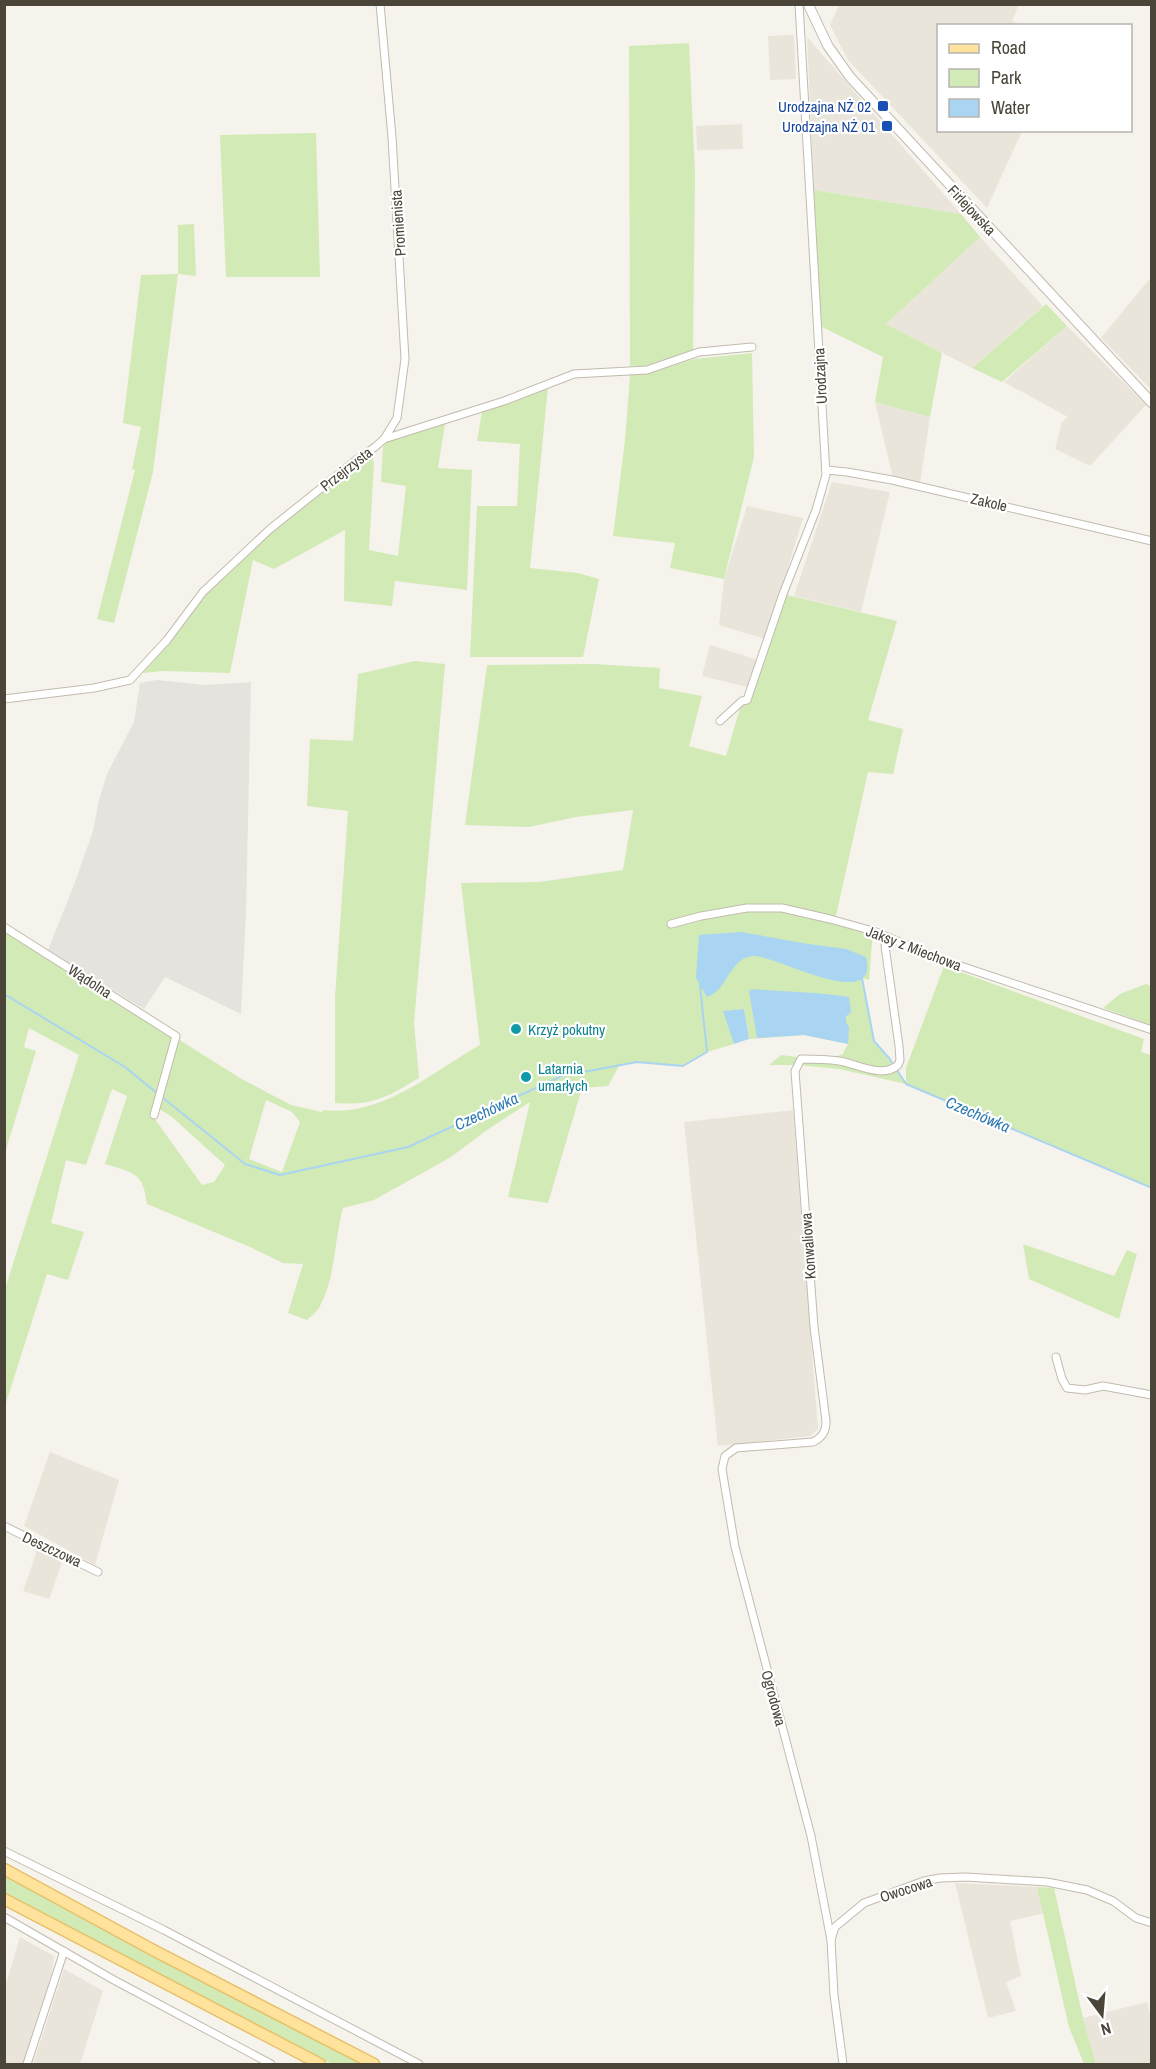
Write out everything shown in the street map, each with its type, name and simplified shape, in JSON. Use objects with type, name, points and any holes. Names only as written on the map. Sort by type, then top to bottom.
[{"type":"main road","points":[[5,1869],[153,1950],[374,2064]]},
{"type":"main road","points":[[4,1899],[320,2064]]},
{"type":"street","name":"Promienista","points":[[380,4],[392,137],[405,359],[396,418],[384,439]]},
{"type":"street","name":"Urodzajna","points":[[720,721],[742,701],[747,700],[783,594],[816,510],[826,471],[799,4]]},
{"type":"street","name":"Firlejowska","points":[[808,4],[821,34],[845,71],[1152,403]]},
{"type":"street","name":"Przejrzysta","points":[[4,699],[94,688],[130,680],[167,640],[202,592],[270,529],[384,439],[504,401],[574,374],[647,370],[699,352],[752,347]]},
{"type":"street","name":"Zakole","points":[[826,471],[847,472],[900,482],[1152,541]]},
{"type":"street","name":"Jaksy z Miechowa","points":[[671,924],[730,910],[782,908],[873,931],[940,959],[1152,1030]]},
{"type":"street","name":"Wądolna","points":[[4,927],[176,1036],[154,1114]]},
{"type":"street","name":"Konwaliowa","points":[[725,1456],[736,1448],[813,1442],[820,1439],[824,1433],[826,1421],[814,1327],[795,1071],[801,1059],[839,1061],[877,1071],[888,1071],[898,1065],[900,1060],[885,946],[888,938]]},
{"type":"street","points":[[1056,1357],[1067,1388],[1085,1390],[1103,1386],[1152,1395]]},
{"type":"street","name":"Ogrodowa","points":[[725,1456],[722,1469],[735,1547],[811,1836],[831,1940]]},
{"type":"street","name":"Deszczowa","points":[[4,1526],[98,1572]]},
{"type":"street","points":[[4,1851],[153,1924],[419,2064]]},
{"type":"street","name":"Owocowa","points":[[831,1940],[835,1927],[864,1903],[924,1881],[966,1877],[1047,1882],[1087,1890],[1113,1901],[1136,1918],[1152,1923]]},
{"type":"street","points":[[4,1917],[271,2064]]},
{"type":"street","points":[[831,1940],[834,1995],[843,2064]]},
{"type":"street","points":[[27,2064],[64,1951]]},
{"type":"shaded area","points":[[839,5],[1019,5],[1012,21],[1020,24],[937,24],[937,132],[1022,132],[987,208],[848,60],[830,25]]},
{"type":"shaded area","points":[[794,35],[796,79],[770,80],[768,36]]},
{"type":"shaded area","points":[[807,37],[961,214],[814,190]]},
{"type":"shaded area","points":[[742,124],[743,149],[697,150],[696,126]]},
{"type":"shaded area","points":[[980,237],[1043,306],[972,368],[886,324]]},
{"type":"shaded area","points":[[1151,277],[1152,386],[1150,388],[1101,338]]},
{"type":"shaded area","points":[[1067,326],[1146,405],[1090,466],[1055,449],[1062,422],[1068,417],[1004,382]]},
{"type":"shaded area","points":[[875,402],[930,417],[920,483],[893,478]]},
{"type":"shaded area","points":[[832,482],[890,492],[861,612],[794,596]]},
{"type":"shaded area","points":[[747,506],[803,518],[766,639],[719,625],[724,579]]},
{"type":"shaded area","points":[[710,645],[758,660],[747,687],[702,676]]},
{"type":"shaded area","points":[[157,680],[204,685],[251,682],[246,913],[241,1014],[165,977],[144,1009],[48,950],[93,831],[107,774],[134,722],[140,683]]},
{"type":"shaded area","points":[[793,1110],[818,1429],[810,1436],[718,1446],[684,1122]]},
{"type":"shaded area","points":[[50,1452],[119,1480],[95,1565],[24,1526]]},
{"type":"shaded area","points":[[38,1548],[63,1559],[49,1599],[23,1591]]},
{"type":"shaded area","points":[[955,1883],[1037,1887],[1045,1913],[1010,1921],[1021,1976],[1006,1982],[1016,2011],[988,2018]]},
{"type":"shaded area","points":[[20,1937],[54,1956],[52,1973],[23,2064],[5,2064],[5,1987]]},
{"type":"shaded area","points":[[64,1969],[103,1991],[80,2064],[33,2064]]},
{"type":"shaded area","points":[[1147,2002],[1151,2016],[1151,2064],[1096,2064],[1083,2018]]},
{"type":"green space","points":[[689,43],[695,174],[693,351],[644,366],[630,366],[629,46]]},
{"type":"green space","points":[[316,133],[320,277],[226,277],[220,135]]},
{"type":"green space","points":[[814,190],[961,214],[980,237],[886,324],[942,353],[930,417],[875,402],[883,357],[818,325]]},
{"type":"green space","points":[[194,224],[196,276],[178,274],[178,225]]},
{"type":"green space","points":[[178,274],[153,472],[114,623],[97,619],[135,470],[132,469],[141,427],[123,423],[141,275]]},
{"type":"green space","points":[[1046,304],[1067,326],[1002,382],[972,368]]},
{"type":"green space","points":[[752,353],[754,457],[724,579],[670,568],[675,543],[613,536],[625,440],[630,375],[648,374],[694,359]]},
{"type":"green space","points":[[548,387],[530,568],[578,573],[599,579],[583,657],[470,657],[477,506],[517,506],[520,444],[477,441],[482,412]]},
{"type":"green space","points":[[445,424],[438,468],[472,470],[467,590],[395,581],[392,606],[344,601],[345,530],[274,569],[253,560],[230,673],[163,671],[143,673],[172,640],[207,593],[273,531],[357,464],[372,455],[374,463],[369,550],[398,556],[406,486],[381,482],[383,447],[388,440]]},
{"type":"green space","points":[[783,594],[897,621],[868,720],[903,729],[893,774],[868,772],[835,920],[873,931],[869,980],[862,978],[874,1041],[906,1082],[906,1068],[944,966],[1144,1039],[1141,1052],[1151,1055],[1151,1188],[906,1084],[839,1069],[769,1065],[781,1055],[813,1059],[842,1055],[848,1044],[804,1035],[749,1039],[744,1009],[724,1011],[734,1044],[707,1052],[683,1066],[637,1062],[619,1066],[608,1086],[582,1088],[548,1203],[508,1197],[530,1102],[451,1157],[374,1200],[343,1208],[329,1283],[319,1308],[307,1320],[288,1313],[303,1264],[283,1263],[147,1204],[143,1186],[135,1175],[105,1164],[127,1096],[112,1089],[86,1165],[66,1160],[51,1223],[84,1232],[68,1280],[47,1274],[5,1406],[5,1289],[79,1055],[29,1028],[24,1047],[36,1051],[5,1153],[5,930],[240,1078],[291,1105],[322,1112],[367,1107],[406,1090],[480,1045],[461,883],[539,882],[623,870],[633,810],[576,817],[529,827],[465,825],[487,665],[594,664],[660,668],[659,688],[702,696],[689,746],[726,756],[742,701]],"holes":[[[266,1100],[292,1112],[300,1122],[282,1172],[249,1159]],[[153,1105],[172,1117],[225,1165],[214,1182],[202,1185],[152,1115]]]},
{"type":"green space","points":[[415,661],[445,664],[414,1023],[419,1078],[379,1099],[348,1104],[335,1103],[335,997],[348,811],[307,806],[310,739],[353,741],[358,674]]},
{"type":"green space","points":[[1146,984],[1151,986],[1151,1025],[1103,1008],[1120,994]]},
{"type":"green space","points":[[1023,1244],[1114,1276],[1127,1250],[1137,1254],[1119,1319],[1029,1279]]},
{"type":"green space","points":[[4,1874],[362,2064],[332,2064],[5,1893]]},
{"type":"green space","points":[[1037,1887],[1054,1888],[1083,2018],[1096,2064],[1084,2064],[1069,2027]]},
{"type":"water","points":[[741,932],[846,949],[866,957],[866,974],[857,981],[842,982],[753,956],[741,960],[718,990],[707,997],[696,978],[699,935]]},
{"type":"water","points":[[752,989],[849,997],[851,1013],[846,1016],[849,1027],[848,1044],[804,1035],[757,1038],[749,991]]},
{"type":"water","points":[[744,1009],[749,1039],[734,1044],[723,1011]]},
{"type":"waterway","name":"Czechówka","points":[[862,978],[874,1041],[889,1058],[906,1084],[1152,1188]]},
{"type":"waterway","name":"Czechówka","points":[[162,1097],[245,1164],[280,1175],[408,1147],[562,1076],[637,1062],[683,1066],[707,1052],[700,986],[702,984]]},
{"type":"waterway","name":"Czechówka","points":[[4,994],[125,1067],[158,1094]]},
{"type":"place","name":"Urodzajna NŻ 02","points":[[883,106]]},
{"type":"place","name":"Urodzajna NŻ 01","points":[[887,126]]},
{"type":"place","name":"Krzyż pokutny","points":[[516,1029]]},
{"type":"place","name":"Latarnia umarłych","points":[[526,1077]]}]
